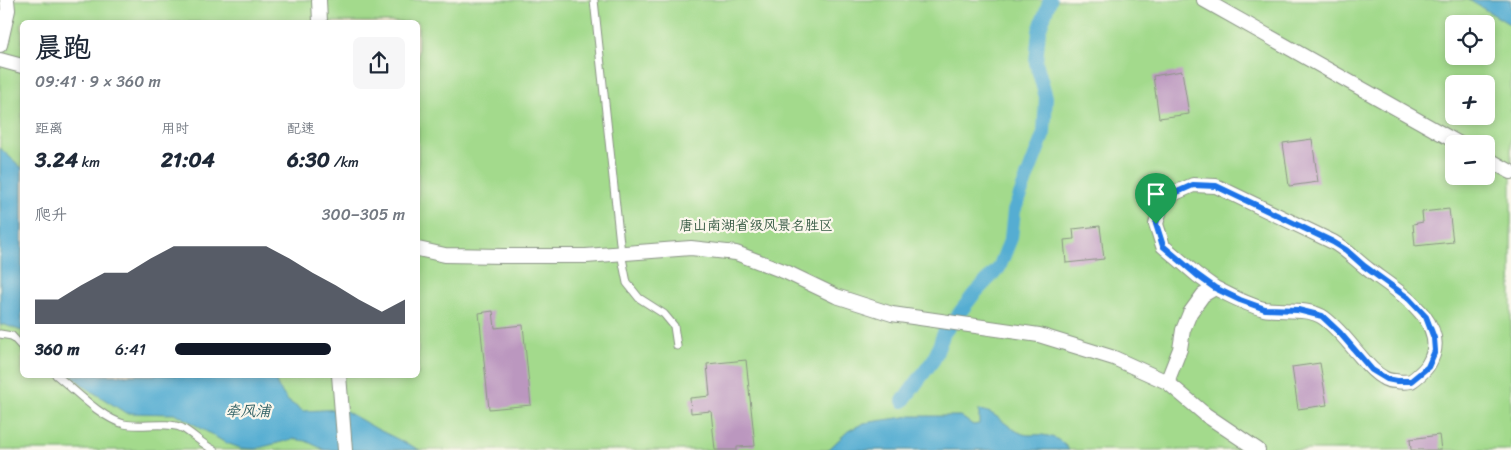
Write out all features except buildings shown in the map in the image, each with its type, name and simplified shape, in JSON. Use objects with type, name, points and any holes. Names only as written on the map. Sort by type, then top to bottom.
[{"type":"street","points":[[0,45],[8,10],[7,0]]},
{"type":"street","points":[[319,0],[320,20]]},
{"type":"street","points":[[1204,0],[1445,136]]},
{"type":"street","points":[[0,60],[20,65]]},
{"type":"street","points":[[1495,163],[1511,172]]},
{"type":"street","points":[[1193,185],[1216,186],[1346,250],[1364,266],[1408,298],[1426,317],[1434,338],[1435,351],[1428,367],[1411,381],[1387,379],[1372,370],[1340,333],[1322,316],[1298,310],[1265,309],[1215,288],[1163,246],[1156,224],[1161,206],[1175,193],[1193,185]]},
{"type":"street","points":[[420,249],[455,256],[586,256],[691,248],[736,253],[786,272],[836,296],[892,314],[1040,335],[1114,358],[1168,382],[1206,414],[1258,450]]},
{"type":"street","points":[[1168,382],[1180,349],[1183,330],[1190,313],[1203,295],[1215,288]]},
{"type":"street","points":[[339,378],[346,450]]},
{"type":"lane","points":[[594,0],[621,253],[627,283],[638,298],[664,314],[674,326],[677,346]]},
{"type":"lane","points":[[0,334],[12,336],[20,345]]},
{"type":"lane","points":[[60,378],[106,416],[126,425],[159,425],[181,428],[214,450]]},
{"type":"green space","name":"唐山南湖省级风景名胜区","points":[[0,0],[1511,0],[1511,450],[0,450]]},
{"type":"water","points":[[1469,0],[1511,0],[1511,25]]},
{"type":"water","points":[[0,148],[20,166],[20,330],[0,325]]},
{"type":"water","name":"牵风浦","points":[[75,378],[275,378],[278,387],[288,401],[303,411],[342,409],[420,450],[325,450],[306,441],[293,439],[255,449],[240,448],[224,442],[177,414],[126,413],[88,389]]},
{"type":"water","points":[[979,410],[991,413],[1011,428],[1023,434],[1050,436],[1064,444],[1069,450],[828,450],[848,431],[864,423],[911,416],[960,416],[973,425],[979,424]]},
{"type":"waterway","points":[[903,401],[934,359],[944,333],[974,294],[999,268],[1011,238],[1014,211],[1044,133],[1046,97],[1036,62],[1039,31],[1050,0]]},
{"type":"route","points":[[1193,185],[1216,186],[1333,242],[1408,298],[1426,317],[1434,338],[1435,351],[1428,367],[1411,381],[1383,378],[1372,370],[1340,333],[1322,316],[1298,310],[1265,309],[1215,288],[1163,246],[1156,224],[1161,206],[1175,193],[1193,185]]}]
